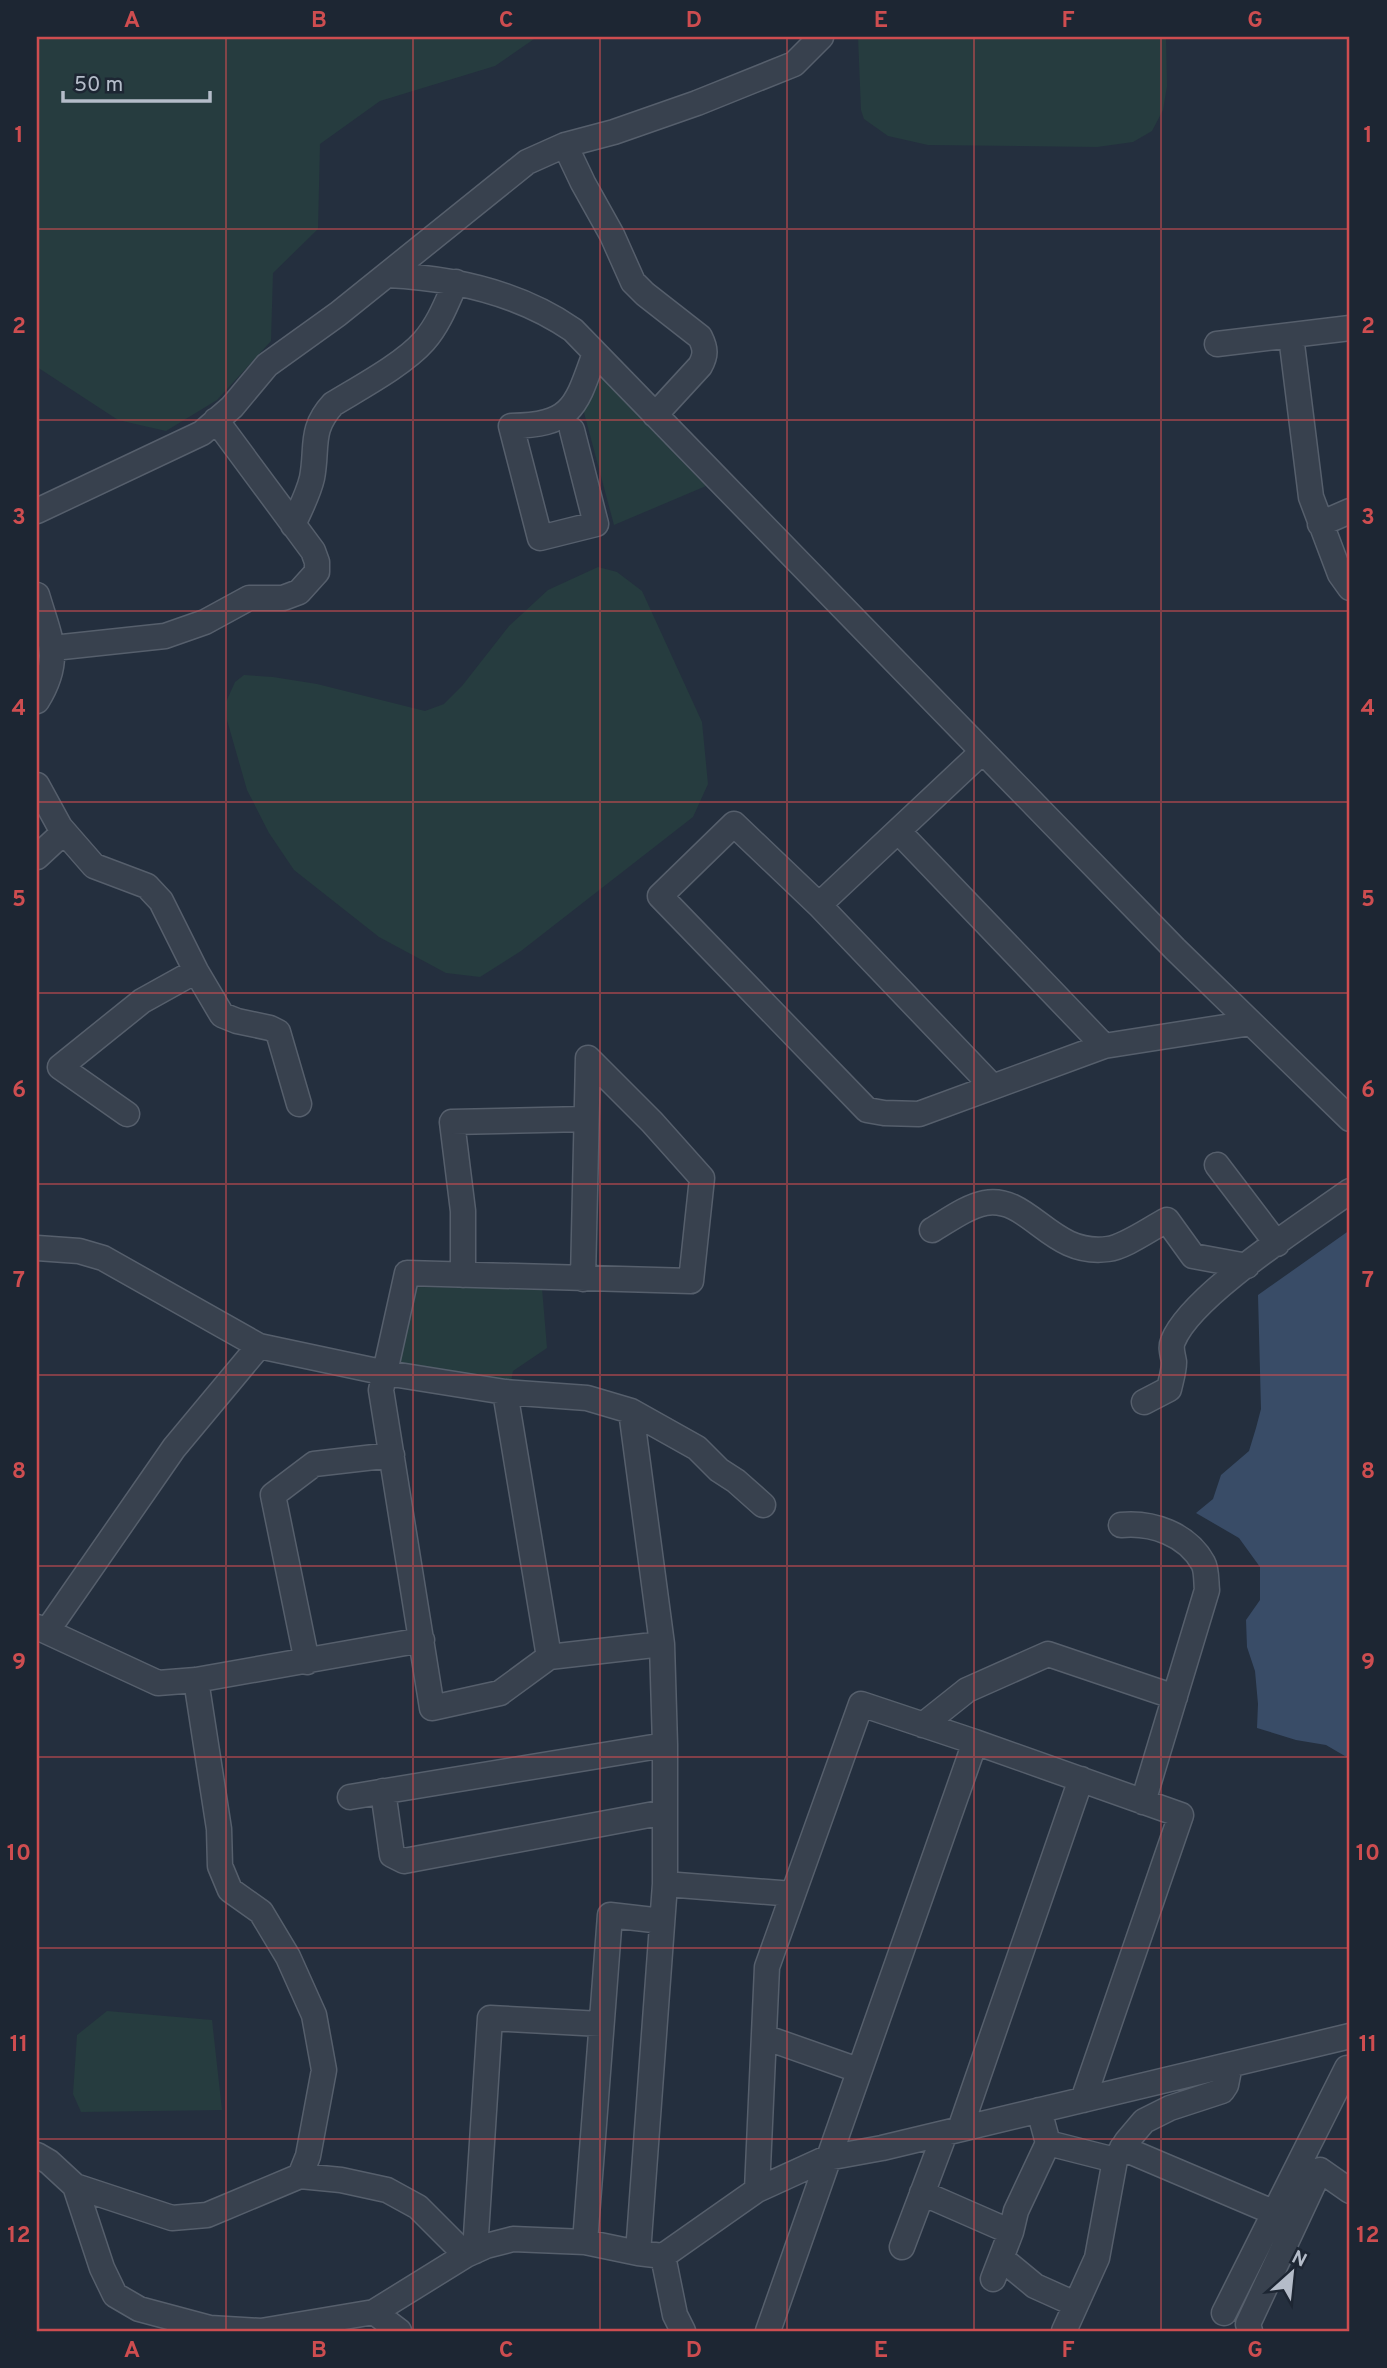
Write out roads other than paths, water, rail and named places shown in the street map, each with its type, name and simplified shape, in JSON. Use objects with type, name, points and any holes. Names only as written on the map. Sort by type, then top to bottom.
[{"type":"street","points":[[37,511],[202,433],[232,407],[267,365],[316,331],[527,162],[565,145],[614,132],[794,64],[821,37]]},
{"type":"street","points":[[565,145],[612,234],[633,282],[701,337],[705,347],[705,357],[700,366],[655,415]]},
{"type":"street","points":[[387,275],[456,282],[519,300],[550,314],[573,330],[1175,949],[1350,1119]]},
{"type":"street","points":[[293,525],[312,476],[316,427],[323,414],[333,404],[418,346],[440,318],[456,282]]},
{"type":"street","points":[[1217,344],[1350,328]]},
{"type":"street","points":[[1291,336],[1311,497],[1340,574],[1350,588]]},
{"type":"street","points":[[572,430],[596,524],[540,538],[511,426],[539,426],[561,417],[575,402],[595,353]]},
{"type":"street","points":[[53,648],[165,636],[205,622],[249,598],[283,598],[299,592],[317,572],[313,551],[216,420]]},
{"type":"street","points":[[1320,524],[1350,511]]},
{"type":"street","points":[[37,595],[53,648],[52,668],[37,701]]},
{"type":"street","points":[[819,905],[982,752]]},
{"type":"street","points":[[37,785],[64,832],[94,866],[148,886],[161,901],[196,971],[222,1015],[278,1032],[299,1104]]},
{"type":"street","points":[[992,1086],[819,905],[734,824],[660,896],[867,1110],[919,1114],[1104,1046],[1251,1023]]},
{"type":"street","points":[[898,831],[1104,1046]]},
{"type":"street","points":[[37,857],[64,832]]},
{"type":"street","points":[[127,1115],[60,1067],[142,1001],[196,971]]},
{"type":"street","points":[[583,1279],[588,1058],[652,1122],[702,1178],[691,1281],[583,1279],[407,1273],[381,1390],[432,1708],[500,1693],[549,1657],[662,1644]]},
{"type":"street","points":[[463,1275],[463,1211],[452,1122],[586,1119]]},
{"type":"street","points":[[1217,1165],[1277,1244]]},
{"type":"street","points":[[1144,1402],[1169,1389],[1174,1361],[1171,1344],[1180,1328],[1200,1304],[1350,1191]]},
{"type":"street","points":[[932,1230],[963,1211],[987,1203],[1006,1204],[1073,1247],[1091,1250],[1112,1249],[1167,1220],[1192,1256],[1247,1266]]},
{"type":"street","points":[[37,1248],[79,1251],[103,1258],[260,1346],[386,1373],[505,1392],[587,1398],[631,1411],[697,1448],[719,1470],[763,1505]]},
{"type":"street","points":[[260,1346],[174,1448],[42,1629],[158,1683],[197,1680],[422,1640]]},
{"type":"street","points":[[505,1392],[549,1657]]},
{"type":"street","points":[[631,1411],[662,1644],[665,1745],[665,1884],[638,2253]]},
{"type":"street","points":[[306,1662],[273,1494],[314,1464],[392,1455]]},
{"type":"street","points":[[1121,1525],[1141,1523],[1167,1531],[1185,1542],[1204,1564],[1207,1590],[1143,1802]]},
{"type":"street","points":[[923,1725],[967,1690],[1048,1654],[1175,1697]]},
{"type":"street","points":[[197,1680],[219,1829],[220,1866],[230,1890],[261,1912],[288,1957],[314,2015],[324,2070],[308,2157],[300,2176]]},
{"type":"street","points":[[757,2190],[767,1967],[861,1704],[1181,1815],[1083,2100]]},
{"type":"street","points":[[768,2331],[975,1742]]},
{"type":"street","points":[[350,1797],[665,1745]]},
{"type":"street","points":[[902,2247],[922,2193],[952,2131],[1081,1779]]},
{"type":"street","points":[[383,1791],[392,1855],[404,1861],[665,1812]]},
{"type":"street","points":[[665,1884],[793,1894]]},
{"type":"street","points":[[584,2242],[610,1915],[662,1921]]},
{"type":"street","points":[[470,2253],[490,2018],[601,2024]]},
{"type":"street","points":[[75,2186],[102,2268],[115,2295],[139,2309],[210,2328],[261,2331],[374,2312],[470,2253],[513,2239],[584,2242],[663,2256],[757,2190],[827,2158],[952,2131],[1350,2036]]},
{"type":"street","points":[[764,2037],[858,2070]]},
{"type":"street","points":[[1063,2331],[1097,2258],[1119,2154],[1144,2121],[1170,2108],[1222,2091],[1230,2065]]},
{"type":"street","points":[[1224,2313],[1349,2066]]},
{"type":"street","points":[[1039,2110],[1048,2143],[1016,2211],[997,2268],[1075,2304]]},
{"type":"street","points":[[1048,2143],[1119,2154],[1275,2213]]},
{"type":"street","points":[[37,2155],[49,2162],[75,2186],[172,2218],[207,2215],[300,2176],[341,2180],[387,2190],[418,2207],[470,2253]]},
{"type":"street","points":[[1250,2331],[1248,2324],[1320,2170],[1350,2191]]},
{"type":"street","points":[[922,2193],[1011,2232]]},
{"type":"street","points":[[663,2256],[675,2315],[683,2331]]},
{"type":"street","points":[[374,2312],[399,2331]]},
{"type":"water","points":[[1350,1230],[1350,1759],[1326,1745],[1296,1740],[1257,1728],[1255,1671],[1247,1647],[1246,1620],[1260,1600],[1260,1567],[1239,1538],[1196,1513],[1213,1499],[1221,1475],[1249,1451],[1256,1428],[1261,1409],[1258,1295]]}]
